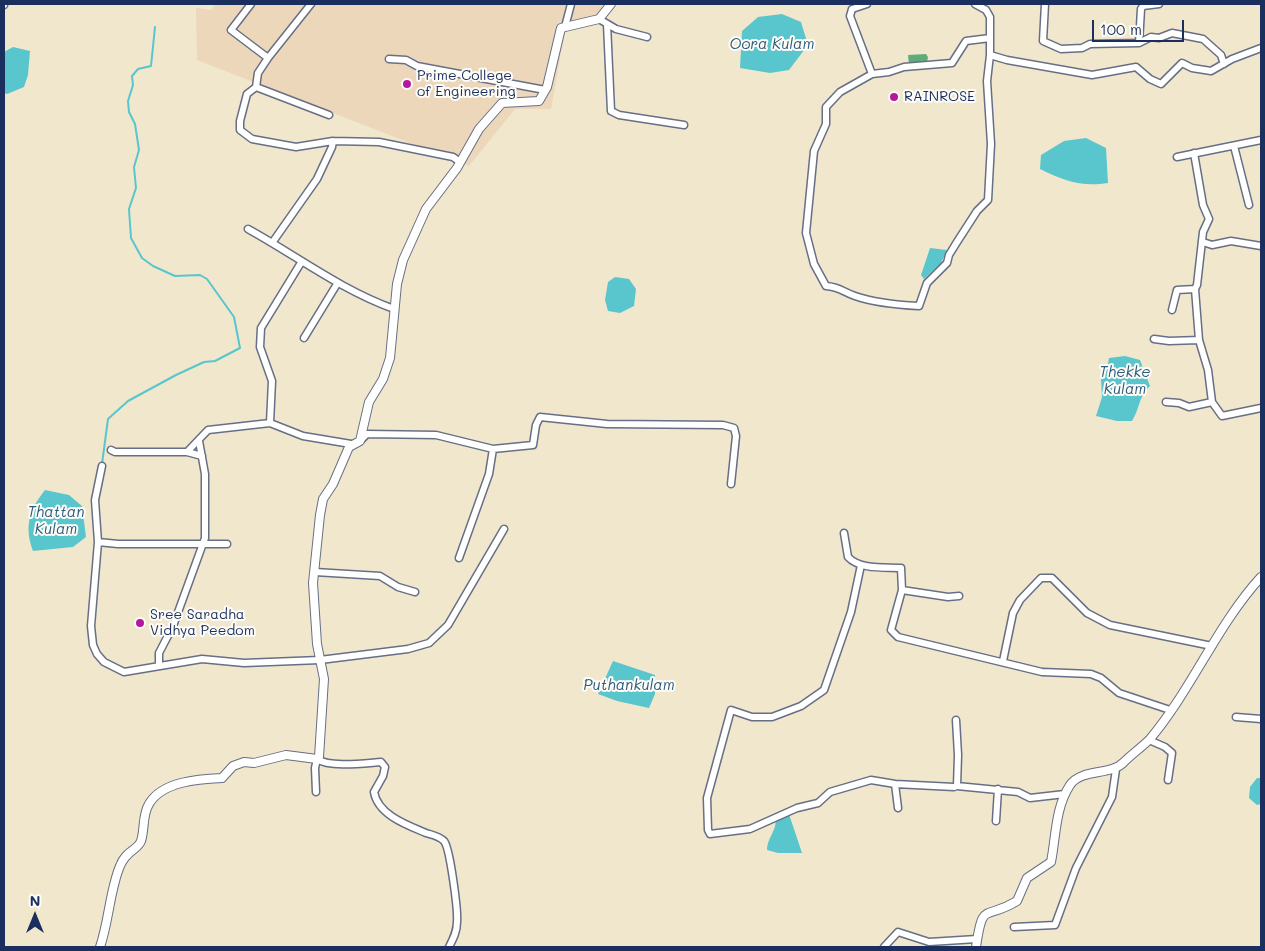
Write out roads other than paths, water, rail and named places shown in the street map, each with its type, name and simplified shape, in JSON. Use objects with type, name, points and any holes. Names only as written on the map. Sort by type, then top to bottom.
[{"type":"street","points":[[251,4],[231,30],[268,58]]},
{"type":"street","points":[[311,4],[258,73],[256,86],[247,94],[240,120],[240,130],[252,139],[296,147],[333,141],[386,143],[453,157],[460,162]]},
{"type":"street","points":[[565,27],[571,4]]},
{"type":"street","points":[[360,441],[369,402],[383,379],[390,358],[394,309],[403,260],[426,209],[460,162],[479,129],[502,103],[539,101],[545,90],[561,28],[599,18],[611,4]]},
{"type":"street","points":[[866,4],[852,9],[850,16],[872,74]]},
{"type":"street","points":[[975,4],[986,10],[990,17],[990,38],[990,55],[987,84],[992,144],[988,200],[977,211],[949,255],[947,264],[927,283],[919,306],[893,305],[854,296],[838,287],[826,286],[814,264],[806,233],[814,151],[826,124],[826,107],[840,92],[872,74],[889,72],[904,67],[952,63],[966,41],[990,38]]},
{"type":"street","points":[[1045,4],[1043,41],[1061,49],[1082,48],[1090,44],[1139,43],[1172,33],[1204,39],[1221,55],[1224,64]]},
{"type":"street","points":[[1139,43],[1141,9],[1143,6],[1159,4]]},
{"type":"street","points":[[599,18],[616,29],[647,36]]},
{"type":"street","points":[[607,24],[611,110],[619,115],[684,126]]},
{"type":"street","points":[[990,55],[1092,75],[1136,67],[1150,79],[1161,84],[1182,64],[1192,68],[1211,71],[1261,48]]},
{"type":"street","points":[[390,59],[406,60],[417,66],[545,90]]},
{"type":"street","points":[[256,86],[329,115]]},
{"type":"street","points":[[1177,157],[1261,140]]},
{"type":"street","points":[[272,243],[317,179],[333,141]]},
{"type":"street","points":[[1234,146],[1249,205]]},
{"type":"street","points":[[1194,153],[1203,205],[1209,219],[1204,232],[1194,289],[1199,340],[1208,370],[1212,402],[1222,416],[1261,408]]},
{"type":"street","points":[[248,230],[302,261],[337,284],[368,300],[394,309]]},
{"type":"street","points":[[1203,242],[1212,245],[1231,241],[1261,246]]},
{"type":"street","points":[[270,423],[272,380],[260,347],[261,328],[302,261]]},
{"type":"street","points":[[304,338],[337,284]]},
{"type":"street","points":[[1172,310],[1177,290],[1194,289]]},
{"type":"street","points":[[1154,339],[1169,341],[1199,340]]},
{"type":"street","points":[[1166,402],[1179,403],[1189,407],[1212,402]]},
{"type":"street","points":[[349,447],[360,441],[367,434],[436,435],[494,449],[533,445],[536,426],[540,418],[607,424],[723,425],[734,428],[736,436],[731,484]]},
{"type":"street","points":[[187,452],[189,447],[208,430],[218,427],[270,423],[303,436],[351,444],[333,484],[323,499],[313,583],[324,694],[315,768],[316,792]]},
{"type":"street","points":[[159,665],[159,653],[173,626],[205,529],[205,474],[199,440]]},
{"type":"street","points":[[458,558],[489,474],[494,449]]},
{"type":"street","points":[[111,450],[115,452],[187,452],[202,456]]},
{"type":"street","points":[[102,466],[95,500],[98,542],[91,626],[93,645],[97,654],[104,662],[124,672],[202,659],[244,663],[320,660],[408,649],[429,642],[440,636],[448,625],[504,529]]},
{"type":"street","points":[[844,533],[848,557],[861,565],[901,568],[902,590],[891,630],[898,637],[1042,672],[1091,674],[1101,678],[1118,693],[1170,710]]},
{"type":"street","points":[[98,542],[227,544]]},
{"type":"street","points":[[861,565],[851,612],[824,690],[801,706],[772,717],[752,717],[731,710],[707,798],[708,830],[710,834],[726,834],[750,829],[797,808],[818,803],[830,792],[871,780],[895,784],[954,787]]},
{"type":"street","points":[[315,572],[380,576],[398,587],[415,592]]},
{"type":"street","points":[[884,947],[898,932],[929,942],[977,943],[981,919],[986,913],[1017,901],[1027,878],[1051,862],[1057,820],[1065,794],[1072,783],[1086,775],[1116,769],[1149,740],[1261,577]]},
{"type":"street","points":[[1002,661],[1013,613],[1020,600],[1041,578],[1052,578],[1087,612],[1110,625],[1212,646]]},
{"type":"street","points":[[902,590],[948,597],[959,596]]},
{"type":"street","points":[[1236,717],[1261,718]]},
{"type":"street","points":[[956,720],[957,786],[1018,792],[1030,798],[1065,794]]},
{"type":"street","points":[[1149,740],[1165,747],[1172,753],[1168,780]]},
{"type":"street","points":[[100,947],[119,867],[126,854],[135,849],[141,842],[146,811],[153,799],[174,785],[222,778],[233,766],[244,762],[254,763],[286,756],[347,764],[381,762],[385,766],[384,773],[374,792],[380,805],[395,819],[445,842],[449,849],[457,904],[456,933],[449,947]]},
{"type":"street","points":[[1014,928],[1055,925],[1076,868],[1112,797],[1116,769]]},
{"type":"street","points":[[895,784],[898,808]]},
{"type":"street","points":[[996,821],[998,789]]},
{"type":"water","name":"Oora Kulam","points":[[782,14],[801,22],[808,45],[789,70],[770,73],[740,68],[742,31],[758,17]]},
{"type":"water","points":[[13,47],[30,51],[28,75],[24,87],[7,94],[4,93],[4,52]]},
{"type":"water","points":[[1086,138],[1106,148],[1108,183],[1090,184],[1073,182],[1040,169],[1041,155],[1064,141]]},
{"type":"water","points":[[930,248],[947,250],[941,263],[924,279],[921,275]]},
{"type":"water","points":[[615,277],[629,279],[636,289],[634,306],[620,313],[608,311],[605,300],[608,282]]},
{"type":"water","name":"Thekke Kulam","points":[[1125,356],[1140,360],[1150,386],[1143,395],[1132,421],[1117,421],[1096,416],[1102,397],[1101,379],[1107,369],[1109,358]]},
{"type":"water","name":"Thattan Kulam","points":[[45,490],[69,495],[82,506],[86,537],[73,547],[33,551],[29,534],[30,519],[35,505]]},
{"type":"water","name":"Puthankulam","points":[[613,661],[655,675],[655,694],[649,708],[617,701],[598,694]]},
{"type":"water","points":[[1257,778],[1261,778],[1261,804],[1257,805],[1249,798],[1250,787]]},
{"type":"water","points":[[789,814],[802,853],[778,853],[767,850],[768,842],[775,828],[776,819]]},
{"type":"waterway","points":[[102,464],[108,419],[128,401],[176,375],[204,362],[215,361],[240,348],[234,317],[207,279],[200,275],[175,276],[153,266],[142,258],[131,238],[129,209],[136,188],[134,167],[139,150],[135,124],[129,112],[128,101],[133,85],[132,76],[138,69],[151,66],[155,27]]},
{"type":"place","name":"Prime College of Engineering","points":[[407,84]]},
{"type":"place","name":"RAINROSE","points":[[894,97]]},
{"type":"place","name":"Sree Saradha Vidhya Peedom","points":[[140,623]]}]
